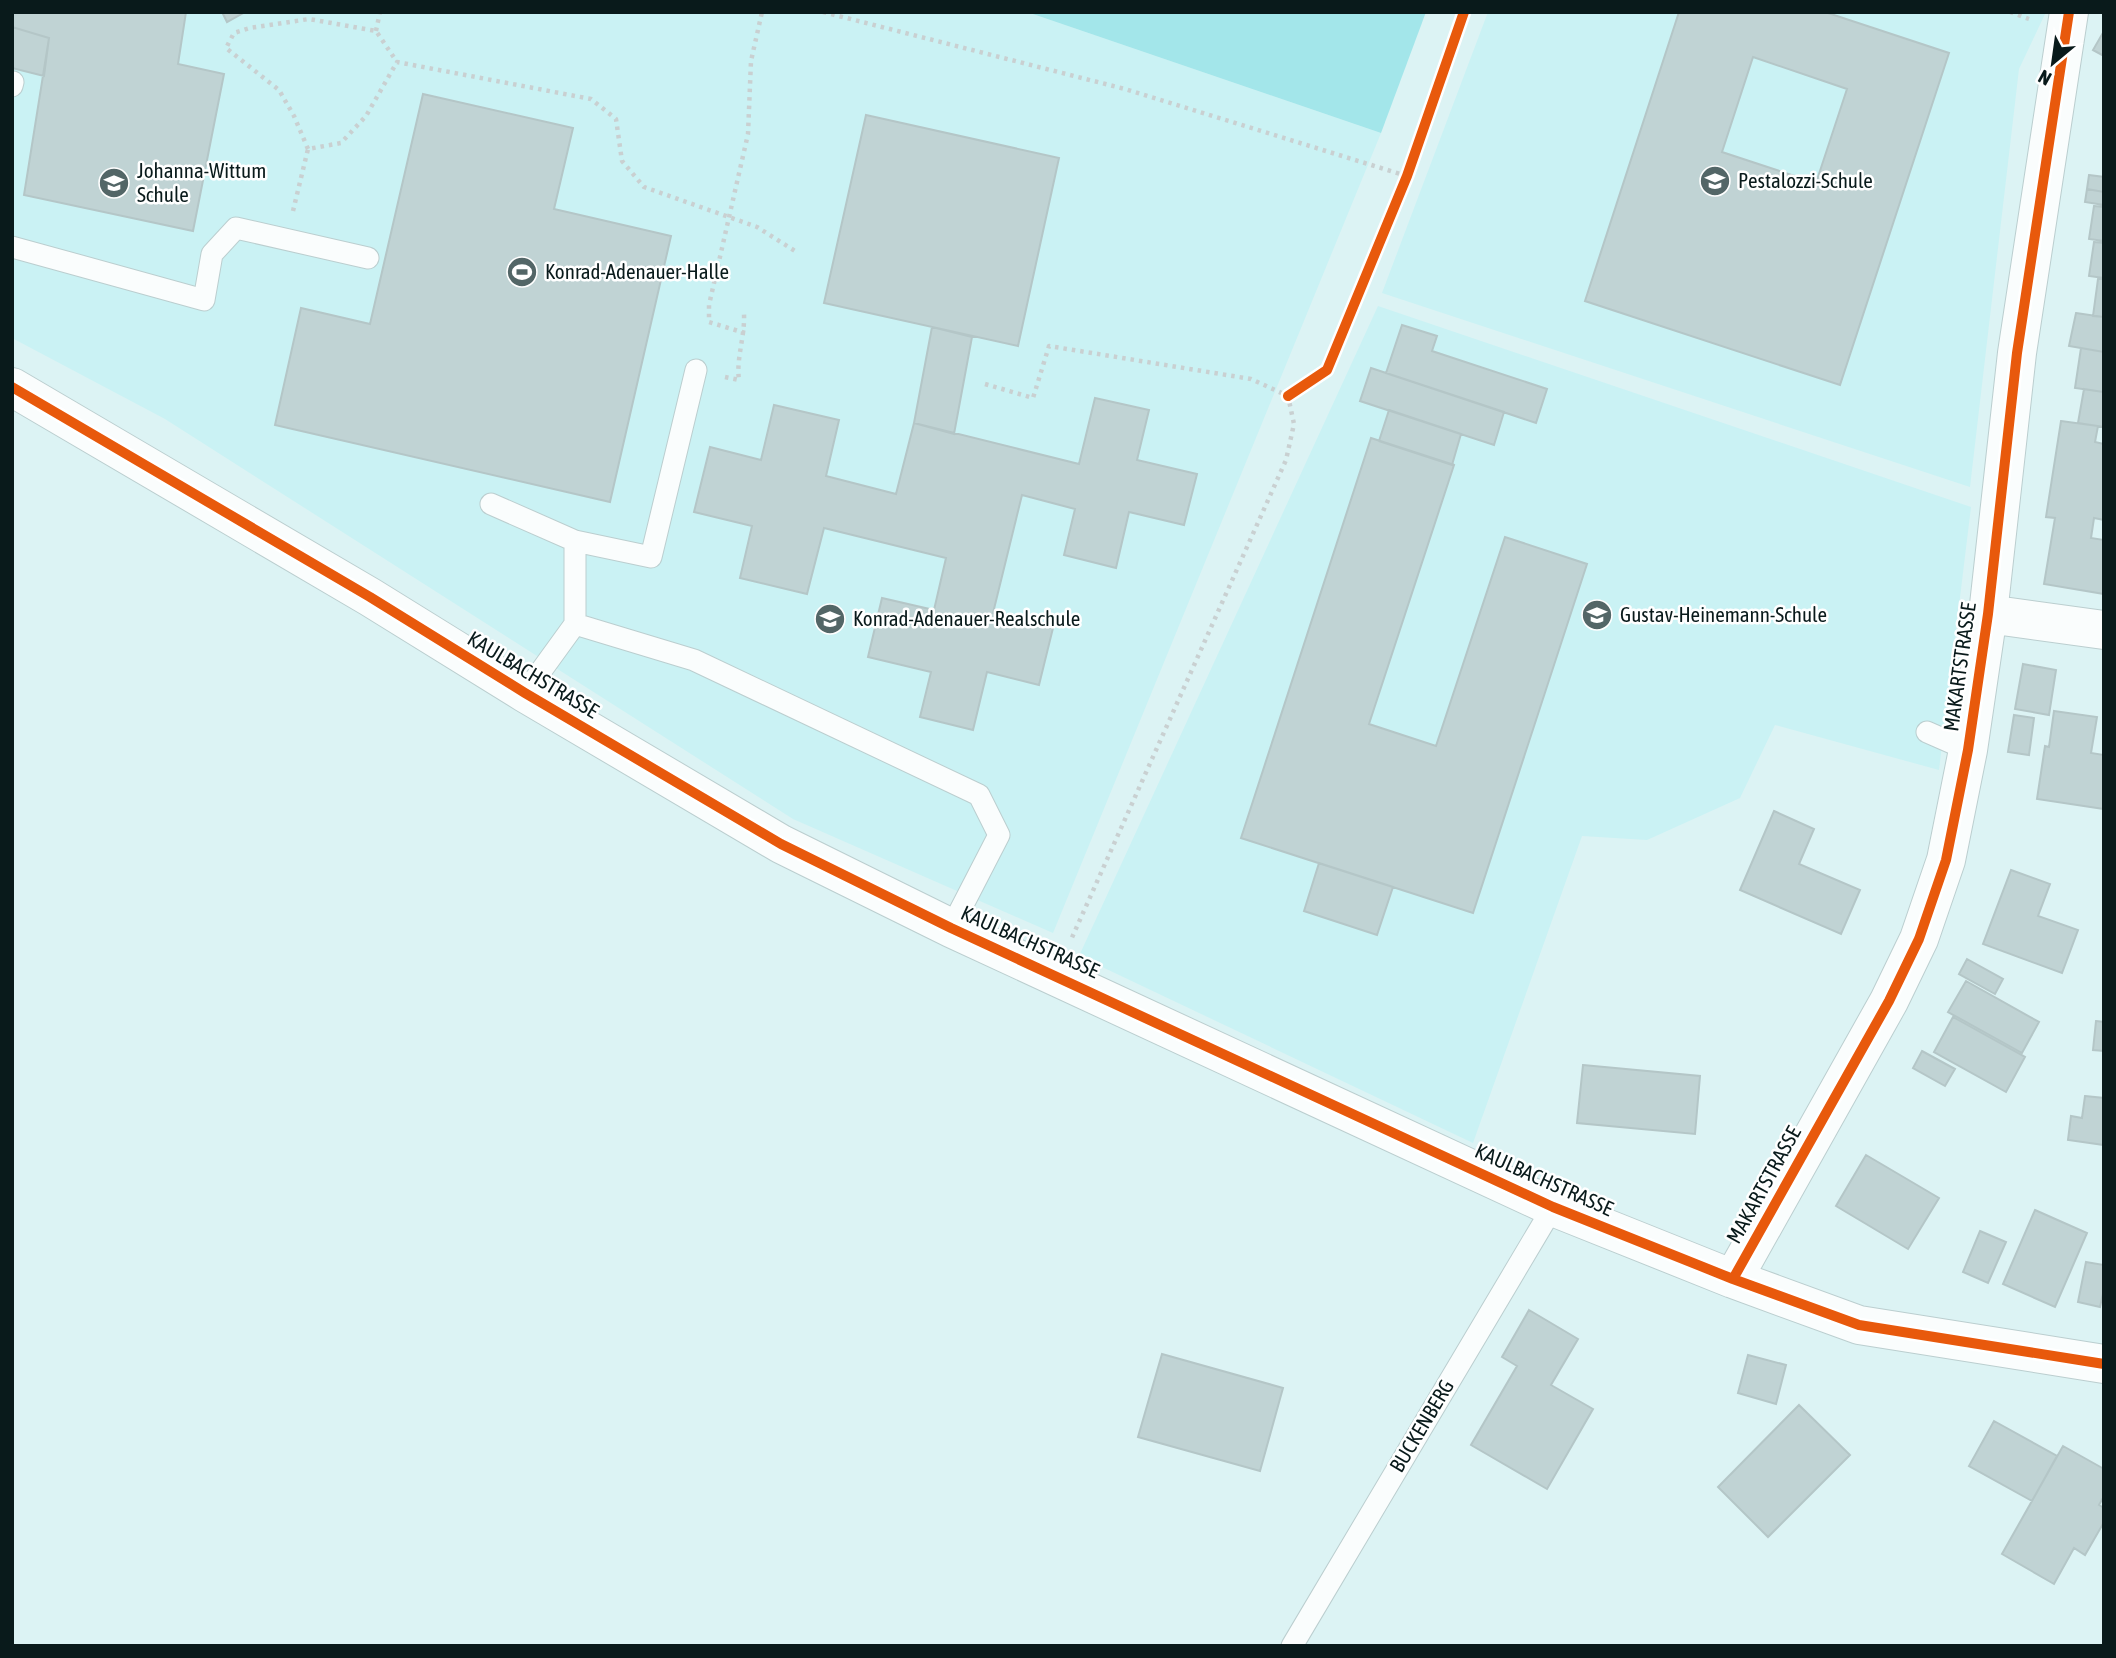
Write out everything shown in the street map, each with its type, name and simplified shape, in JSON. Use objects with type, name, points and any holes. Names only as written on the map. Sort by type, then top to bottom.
[{"type":"street","name":"MAKARTSTRASSE","points":[[1733,1279],[1889,1001],[1919,939],[1946,860],[1968,750],[1988,614],[2017,354],[2069,12]]},
{"type":"street","name":"KAULBACHSTRASSE","points":[[12,387],[370,597],[525,693],[781,845],[951,928],[1056,974],[1553,1207],[1733,1279],[1859,1325],[2104,1364]]},
{"type":"street","points":[[1988,614],[2104,630]]},
{"type":"lane","points":[[12,247],[204,300],[212,254],[236,228],[368,258]]},
{"type":"lane","points":[[491,504],[575,541],[651,557],[696,370]]},
{"type":"lane","points":[[525,693],[575,624],[575,541]]},
{"type":"lane","points":[[575,624],[694,660],[979,794],[999,835],[951,928]]},
{"type":"lane","points":[[1927,732],[1968,750]]},
{"type":"lane","name":"BUCKENBERG","points":[[1292,1646],[1553,1207]]},
{"type":"path","points":[[376,32],[380,12]]},
{"type":"path","points":[[745,334],[709,322],[709,305],[748,134],[751,61],[761,12]]},
{"type":"path","points":[[823,12],[1125,89],[1407,176]]},
{"type":"path","points":[[285,239],[307,149],[294,116],[279,90],[226,48],[234,33],[309,19],[376,32],[397,62],[591,99],[615,119],[622,161],[644,187],[757,227],[795,251]]},
{"type":"path","points":[[307,149],[341,143],[366,116],[397,62]]},
{"type":"path","points":[[739,380],[737,368],[745,334],[744,314]]},
{"type":"path","points":[[985,384],[1033,398],[1049,346],[1251,379],[1288,396],[1294,424],[1286,460],[1056,974]]},
{"type":"shaded area","name":"Konrad-Adenauer-Realschule","points":[[12,12],[1027,12],[1381,133],[1053,933],[793,819],[165,419],[12,338]]},
{"type":"shaded area","points":[[1027,12],[1426,12],[1381,133]]},
{"type":"shaded area","name":"Pestalozzi-Schule","points":[[1488,12],[2046,12],[2019,69],[1970,487],[1382,293]]},
{"type":"shaded area","name":"Gustav-Heinemann-Schule","points":[[1378,306],[1971,507],[1939,770],[1775,725],[1740,798],[1647,840],[1582,836],[1473,1143],[1079,956]]},
{"type":"building","points":[[12,12],[186,12],[178,64],[224,74],[193,231],[24,195],[49,38],[12,27]]},
{"type":"building","points":[[222,12],[245,12],[227,22]]},
{"type":"building","points":[[1679,12],[1825,12],[1949,53],[1840,385],[1585,301]],"holes":[[[1753,57],[1847,89],[1816,183],[1722,152]]]},
{"type":"building","points":[[12,27],[49,38],[44,76],[12,68]]},
{"type":"building","points":[[2104,31],[2104,56],[2093,50]]},
{"type":"building","name":"Konrad-Adenauer-Halle","points":[[423,94],[573,128],[554,209],[671,236],[610,502],[275,425],[301,308],[370,324]]},
{"type":"building","points":[[866,115],[1059,158],[1018,346],[824,303]]},
{"type":"building","points":[[2089,175],[2104,177],[2104,192],[2087,189]]},
{"type":"building","points":[[2087,189],[2104,192],[2104,205],[2085,202]]},
{"type":"building","points":[[2094,206],[2104,207],[2104,241],[2089,239]]},
{"type":"building","points":[[2094,242],[2104,243],[2104,278],[2089,276]]},
{"type":"building","points":[[2098,279],[2104,279],[2104,317],[2093,316]]},
{"type":"building","points":[[2076,313],[2104,317],[2104,352],[2069,346]]},
{"type":"building","points":[[1402,325],[1437,336],[1432,351],[1547,389],[1536,423],[1386,373]]},
{"type":"building","points":[[932,327],[972,337],[954,434],[914,423]]},
{"type":"building","points":[[2081,348],[2104,352],[2104,392],[2075,388]]},
{"type":"building","points":[[1371,368],[1504,412],[1494,445],[1360,401]]},
{"type":"building","points":[[2084,389],[2104,392],[2104,427],[2078,423]]},
{"type":"building","points":[[1095,398],[1149,410],[1137,460],[1197,474],[1184,525],[1129,512],[1116,568],[1064,555],[1075,509],[1022,495],[993,613],[1053,628],[1039,685],[987,672],[973,730],[920,717],[931,672],[868,657],[882,598],[934,610],[946,558],[824,528],[807,594],[740,578],[752,526],[694,512],[710,447],[761,460],[774,405],[839,420],[826,476],[896,494],[914,423],[1079,464]]},
{"type":"building","points":[[1389,410],[1461,434],[1452,465],[1379,441]]},
{"type":"building","points":[[2061,421],[2098,426],[2095,442],[2104,444],[2104,520],[2094,518],[2091,538],[2104,540],[2104,594],[2044,584],[2055,518],[2046,517]]},
{"type":"building","points":[[1371,438],[1454,465],[1369,724],[1436,746],[1505,537],[1587,564],[1473,913],[1241,838]]},
{"type":"building","points":[[2023,664],[2056,670],[2049,715],[2015,709]]},
{"type":"building","points":[[2054,711],[2097,717],[2091,753],[2104,755],[2104,809],[2037,799],[2045,746],[2049,747]]},
{"type":"building","points":[[2014,715],[2034,718],[2029,755],[2008,752]]},
{"type":"building","points":[[1774,811],[1814,829],[1799,864],[1860,890],[1841,934],[1740,890]]},
{"type":"building","points":[[1319,863],[1393,887],[1377,935],[1304,911]]},
{"type":"building","points":[[2011,870],[2050,884],[2038,916],[2078,930],[2062,973],[1983,944]]},
{"type":"building","points":[[1967,959],[2003,979],[1995,994],[1959,974]]},
{"type":"building","points":[[1966,981],[2039,1022],[2022,1053],[1948,1012]]},
{"type":"building","points":[[1953,1017],[2025,1057],[2006,1092],[1934,1052]]},
{"type":"building","points":[[2096,1021],[2104,1022],[2104,1051],[2093,1050]]},
{"type":"building","points":[[1922,1051],[1955,1069],[1945,1086],[1913,1068]]},
{"type":"building","points":[[1583,1065],[1700,1076],[1695,1134],[1577,1123]]},
{"type":"building","points":[[2085,1096],[2104,1098],[2104,1145],[2068,1140],[2071,1116],[2082,1118]]},
{"type":"building","points":[[1866,1155],[1939,1198],[1908,1249],[1836,1206]]},
{"type":"building","points":[[2035,1210],[2087,1233],[2055,1307],[2003,1284]]},
{"type":"building","points":[[1980,1231],[2006,1242],[1988,1283],[1963,1272]]},
{"type":"building","points":[[2086,1262],[2104,1265],[2104,1289],[2100,1307],[2078,1302]]},
{"type":"building","points":[[1529,1310],[1578,1339],[1551,1385],[1593,1409],[1547,1489],[1471,1445],[1517,1366],[1502,1357]]},
{"type":"building","points":[[1162,1354],[1283,1388],[1260,1471],[1138,1437]]},
{"type":"building","points":[[1748,1355],[1786,1365],[1776,1404],[1738,1393]]},
{"type":"building","points":[[1799,1405],[1850,1455],[1768,1537],[1718,1487]]},
{"type":"building","points":[[1994,1421],[2057,1456],[2032,1501],[1969,1466]]},
{"type":"building","points":[[2063,1446],[2104,1469],[2104,1496],[2099,1505],[2104,1508],[2104,1522],[2085,1555],[2074,1548],[2054,1584],[2002,1554]]},
{"type":"cycle path","points":[[1288,396],[1327,370],[1407,176],[1464,12]]},
{"type":"cycle path","points":[[1733,1279],[1889,1001],[1919,939],[1946,860],[1968,750],[1988,614],[2017,353],[2069,12]]},
{"type":"cycle path","points":[[12,387],[370,597],[525,693],[781,844],[951,928],[1553,1207],[1733,1279],[1859,1325],[2104,1364]]},
{"type":"place","name":"Pestalozzi-Schule","points":[[1715,181]]},
{"type":"place","name":"Johanna-Wittum Schule","points":[[114,183]]},
{"type":"place","name":"Konrad-Adenauer-Halle","points":[[522,272]]},
{"type":"place","name":"Gustav-Heinemann-Schule","points":[[1597,615]]},
{"type":"place","name":"Konrad-Adenauer-Realschule","points":[[830,619]]}]
